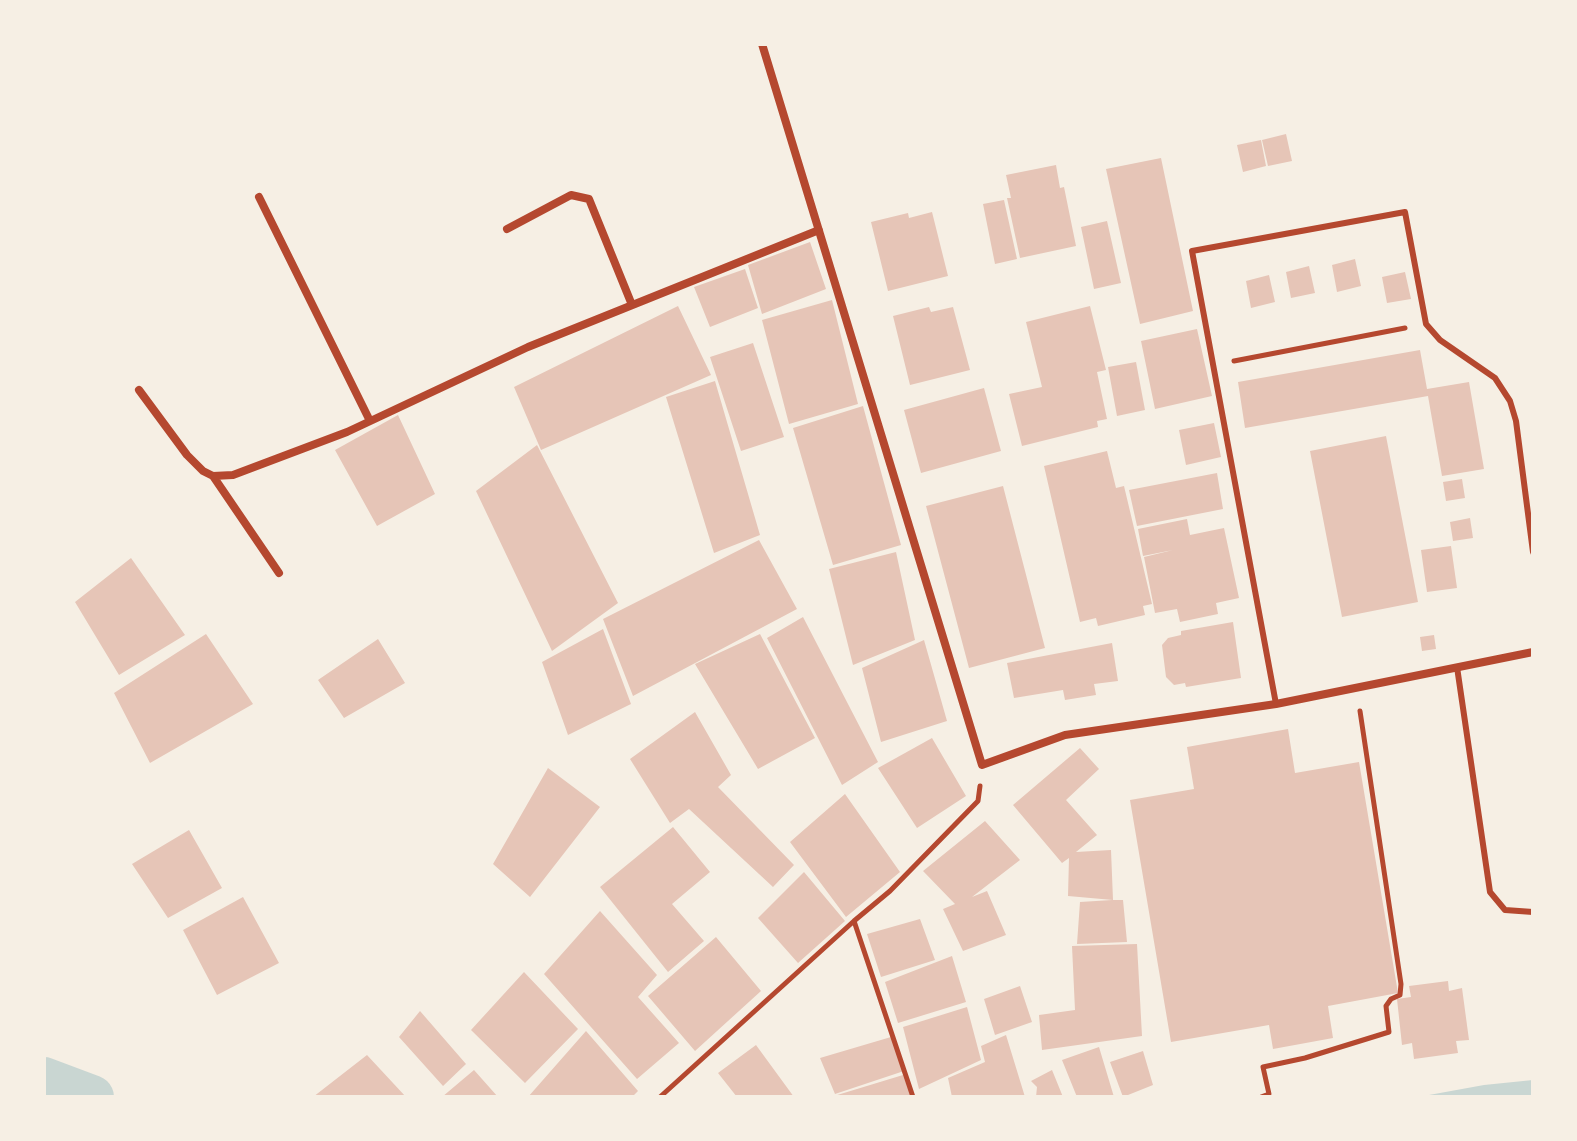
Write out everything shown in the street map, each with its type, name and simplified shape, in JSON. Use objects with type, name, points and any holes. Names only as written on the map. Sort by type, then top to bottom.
[{"type":"street","points":[[762,44],[982,765],[1065,735],[1276,704],[1533,652]]},
{"type":"street","points":[[507,229],[571,195],[589,199],[632,305]]},
{"type":"street","points":[[259,197],[370,421]]},
{"type":"street","points":[[213,476],[233,475],[370,421],[528,347],[819,230]]},
{"type":"street","points":[[139,390],[187,455],[213,476],[279,573]]},
{"type":"lane","points":[[1276,704],[1192,251],[1405,212],[1426,324],[1440,340],[1495,378],[1510,401],[1516,421],[1533,552]]},
{"type":"lane","points":[[1457,667],[1490,892],[1505,910],[1533,912]]},
{"type":"path","points":[[1214,365],[1426,324]]},
{"type":"path","points":[[1261,1097],[1269,1094],[1263,1067],[1305,1058],[1389,1032],[1386,1006],[1391,999],[1400,995],[1401,984],[1356,686]]},
{"type":"path","points":[[660,1097],[890,891],[978,801],[982,765]]},
{"type":"path","points":[[854,921],[913,1097]]},
{"type":"shaded area","points":[[1533,1080],[1533,1097],[1418,1097],[1484,1085]]},
{"type":"building","points":[[1286,134],[1292,161],[1268,166],[1262,140]]},
{"type":"building","points":[[1261,140],[1266,166],[1243,172],[1237,145]]},
{"type":"building","points":[[1161,158],[1193,311],[1140,324],[1106,169]]},
{"type":"building","points":[[1056,165],[1060,188],[1064,187],[1076,246],[1020,258],[1007,198],[1011,198],[1006,175]]},
{"type":"building","points":[[1004,200],[1017,259],[995,264],[983,204]]},
{"type":"building","points":[[932,212],[948,276],[888,291],[871,222],[908,213],[909,218]]},
{"type":"building","points":[[1107,221],[1121,283],[1094,289],[1081,227]]},
{"type":"building","points":[[810,242],[826,289],[762,314],[748,265]]},
{"type":"building","points":[[1355,259],[1361,286],[1337,292],[1332,265]]},
{"type":"building","points":[[1309,266],[1315,293],[1291,298],[1286,272]]},
{"type":"building","points":[[745,269],[758,308],[710,327],[694,287]]},
{"type":"building","points":[[1405,272],[1411,299],[1387,303],[1382,277]]},
{"type":"building","points":[[1269,275],[1275,302],[1251,308],[1246,281]]},
{"type":"building","points":[[832,300],[858,404],[789,424],[762,320]]},
{"type":"building","points":[[678,306],[711,375],[541,450],[514,387]]},
{"type":"building","points":[[1090,306],[1106,370],[1097,372],[1107,419],[1097,421],[1098,427],[1022,446],[1009,394],[1042,387],[1026,322]]},
{"type":"building","points":[[929,307],[931,312],[953,307],[970,370],[910,385],[893,316]]},
{"type":"building","points":[[1197,329],[1212,396],[1155,409],[1141,341]]},
{"type":"building","points":[[753,343],[784,437],[741,451],[710,357]]},
{"type":"building","points":[[1420,350],[1427,389],[1469,382],[1484,469],[1442,476],[1428,396],[1245,428],[1238,382]]},
{"type":"building","points":[[1136,362],[1145,410],[1117,416],[1108,367]]},
{"type":"building","points":[[715,381],[760,535],[714,553],[666,397]]},
{"type":"building","points":[[984,388],[1001,451],[921,473],[904,410]]},
{"type":"building","points":[[863,406],[901,545],[833,565],[793,428]]},
{"type":"building","points":[[398,415],[435,494],[377,526],[335,450]]},
{"type":"building","points":[[1214,423],[1221,457],[1186,465],[1179,430]]},
{"type":"building","points":[[1386,436],[1418,602],[1342,617],[1310,451]]},
{"type":"building","points":[[537,445],[618,603],[552,651],[476,491]]},
{"type":"building","points":[[1107,451],[1116,488],[1124,486],[1152,604],[1143,606],[1145,615],[1098,626],[1096,618],[1080,622],[1044,466]]},
{"type":"building","points":[[1217,473],[1223,509],[1137,526],[1129,490]]},
{"type":"building","points":[[1462,479],[1465,498],[1446,501],[1443,482]]},
{"type":"building","points":[[1003,486],[1045,648],[969,668],[926,506]]},
{"type":"building","points":[[1470,518],[1473,538],[1453,541],[1450,522]]},
{"type":"building","points":[[1187,519],[1190,535],[1224,528],[1239,598],[1216,603],[1218,614],[1180,622],[1177,609],[1155,613],[1144,557],[1173,550],[1143,556],[1138,529]]},
{"type":"building","points":[[759,540],[797,609],[633,696],[603,619]]},
{"type":"building","points":[[1451,546],[1457,588],[1427,592],[1421,550]]},
{"type":"building","points":[[896,552],[915,640],[853,665],[829,569]]},
{"type":"building","points":[[131,558],[185,635],[119,675],[75,602]]},
{"type":"building","points":[[803,617],[878,762],[842,785],[767,638]]},
{"type":"building","points":[[1233,622],[1241,678],[1186,687],[1185,683],[1174,685],[1166,677],[1162,645],[1168,638],[1181,635],[1181,631]]},
{"type":"building","points":[[603,629],[631,704],[568,735],[542,662]]},
{"type":"building","points":[[206,634],[253,704],[150,763],[114,693]]},
{"type":"building","points":[[760,634],[815,738],[758,769],[695,664]]},
{"type":"building","points":[[1434,635],[1436,649],[1422,651],[1420,637]]},
{"type":"building","points":[[378,639],[405,683],[344,718],[318,680]]},
{"type":"building","points":[[924,640],[947,721],[881,742],[862,668]]},
{"type":"building","points":[[1112,643],[1118,681],[1094,684],[1096,695],[1065,700],[1063,690],[1014,698],[1007,663]]},
{"type":"building","points":[[695,712],[731,775],[718,787],[794,865],[773,887],[689,809],[670,823],[630,759]]},
{"type":"building","points":[[1288,729],[1295,773],[1359,762],[1398,993],[1328,1006],[1333,1038],[1273,1049],[1269,1025],[1171,1042],[1130,800],[1194,789],[1187,747]]},
{"type":"building","points":[[932,738],[966,796],[917,828],[878,768]]},
{"type":"building","points":[[1080,748],[1099,769],[1066,800],[1097,835],[1076,852],[1111,850],[1113,900],[1068,896],[1069,858],[1062,863],[1013,805]]},
{"type":"building","points":[[548,768],[600,807],[530,897],[493,864]]},
{"type":"building","points":[[845,794],[900,872],[846,917],[790,842]]},
{"type":"building","points":[[985,821],[1020,860],[972,897],[987,891],[1006,935],[963,951],[943,909],[955,904],[923,871]]},
{"type":"building","points":[[673,827],[710,872],[672,904],[704,941],[668,972],[600,887]]},
{"type":"building","points":[[189,830],[222,888],[168,918],[132,864]]},
{"type":"building","points":[[804,872],[845,921],[798,963],[758,918]]},
{"type":"building","points":[[243,897],[279,963],[217,995],[183,930]]},
{"type":"building","points":[[1123,900],[1127,942],[1077,944],[1080,902]]},
{"type":"building","points":[[600,911],[657,975],[638,997],[679,1043],[637,1079],[544,974]]},
{"type":"building","points":[[920,919],[935,960],[881,977],[867,934]]},
{"type":"building","points":[[716,937],[761,991],[695,1051],[648,996]]},
{"type":"building","points":[[1137,944],[1142,1036],[1042,1050],[1039,1015],[1075,1010],[1072,946]]},
{"type":"building","points":[[952,956],[966,1002],[898,1023],[885,982]]},
{"type":"building","points":[[524,972],[578,1029],[525,1083],[471,1030]]},
{"type":"building","points":[[1448,981],[1449,991],[1462,988],[1469,1040],[1456,1041],[1458,1053],[1414,1059],[1412,1043],[1402,1045],[1397,999],[1411,997],[1409,986]]},
{"type":"building","points":[[1020,986],[1032,1022],[995,1035],[984,999]]},
{"type":"building","points":[[967,1007],[981,1060],[919,1089],[903,1027]]},
{"type":"building","points":[[420,1011],[466,1064],[443,1086],[399,1037]]},
{"type":"building","points":[[586,1031],[638,1091],[632,1097],[528,1097]]},
{"type":"building","points":[[1006,1035],[1025,1097],[952,1097],[948,1078],[985,1062],[981,1046]]},
{"type":"building","points":[[891,1037],[904,1071],[835,1094],[820,1058]]},
{"type":"building","points":[[756,1045],[794,1097],[737,1097],[718,1073]]},
{"type":"building","points":[[1099,1047],[1114,1097],[1077,1097],[1062,1060]]},
{"type":"building","points":[[1143,1051],[1153,1085],[1123,1097],[1110,1062]]},
{"type":"building","points":[[367,1055],[406,1097],[313,1097]]},
{"type":"building","points":[[474,1070],[498,1097],[442,1097]]},
{"type":"building","points":[[1052,1070],[1063,1097],[1036,1097],[1037,1087],[1031,1081]]},
{"type":"building","points":[[903,1075],[911,1097],[834,1097],[834,1096]]},
{"type":"waterway","points":[[44,1079],[92,1097]]}]
